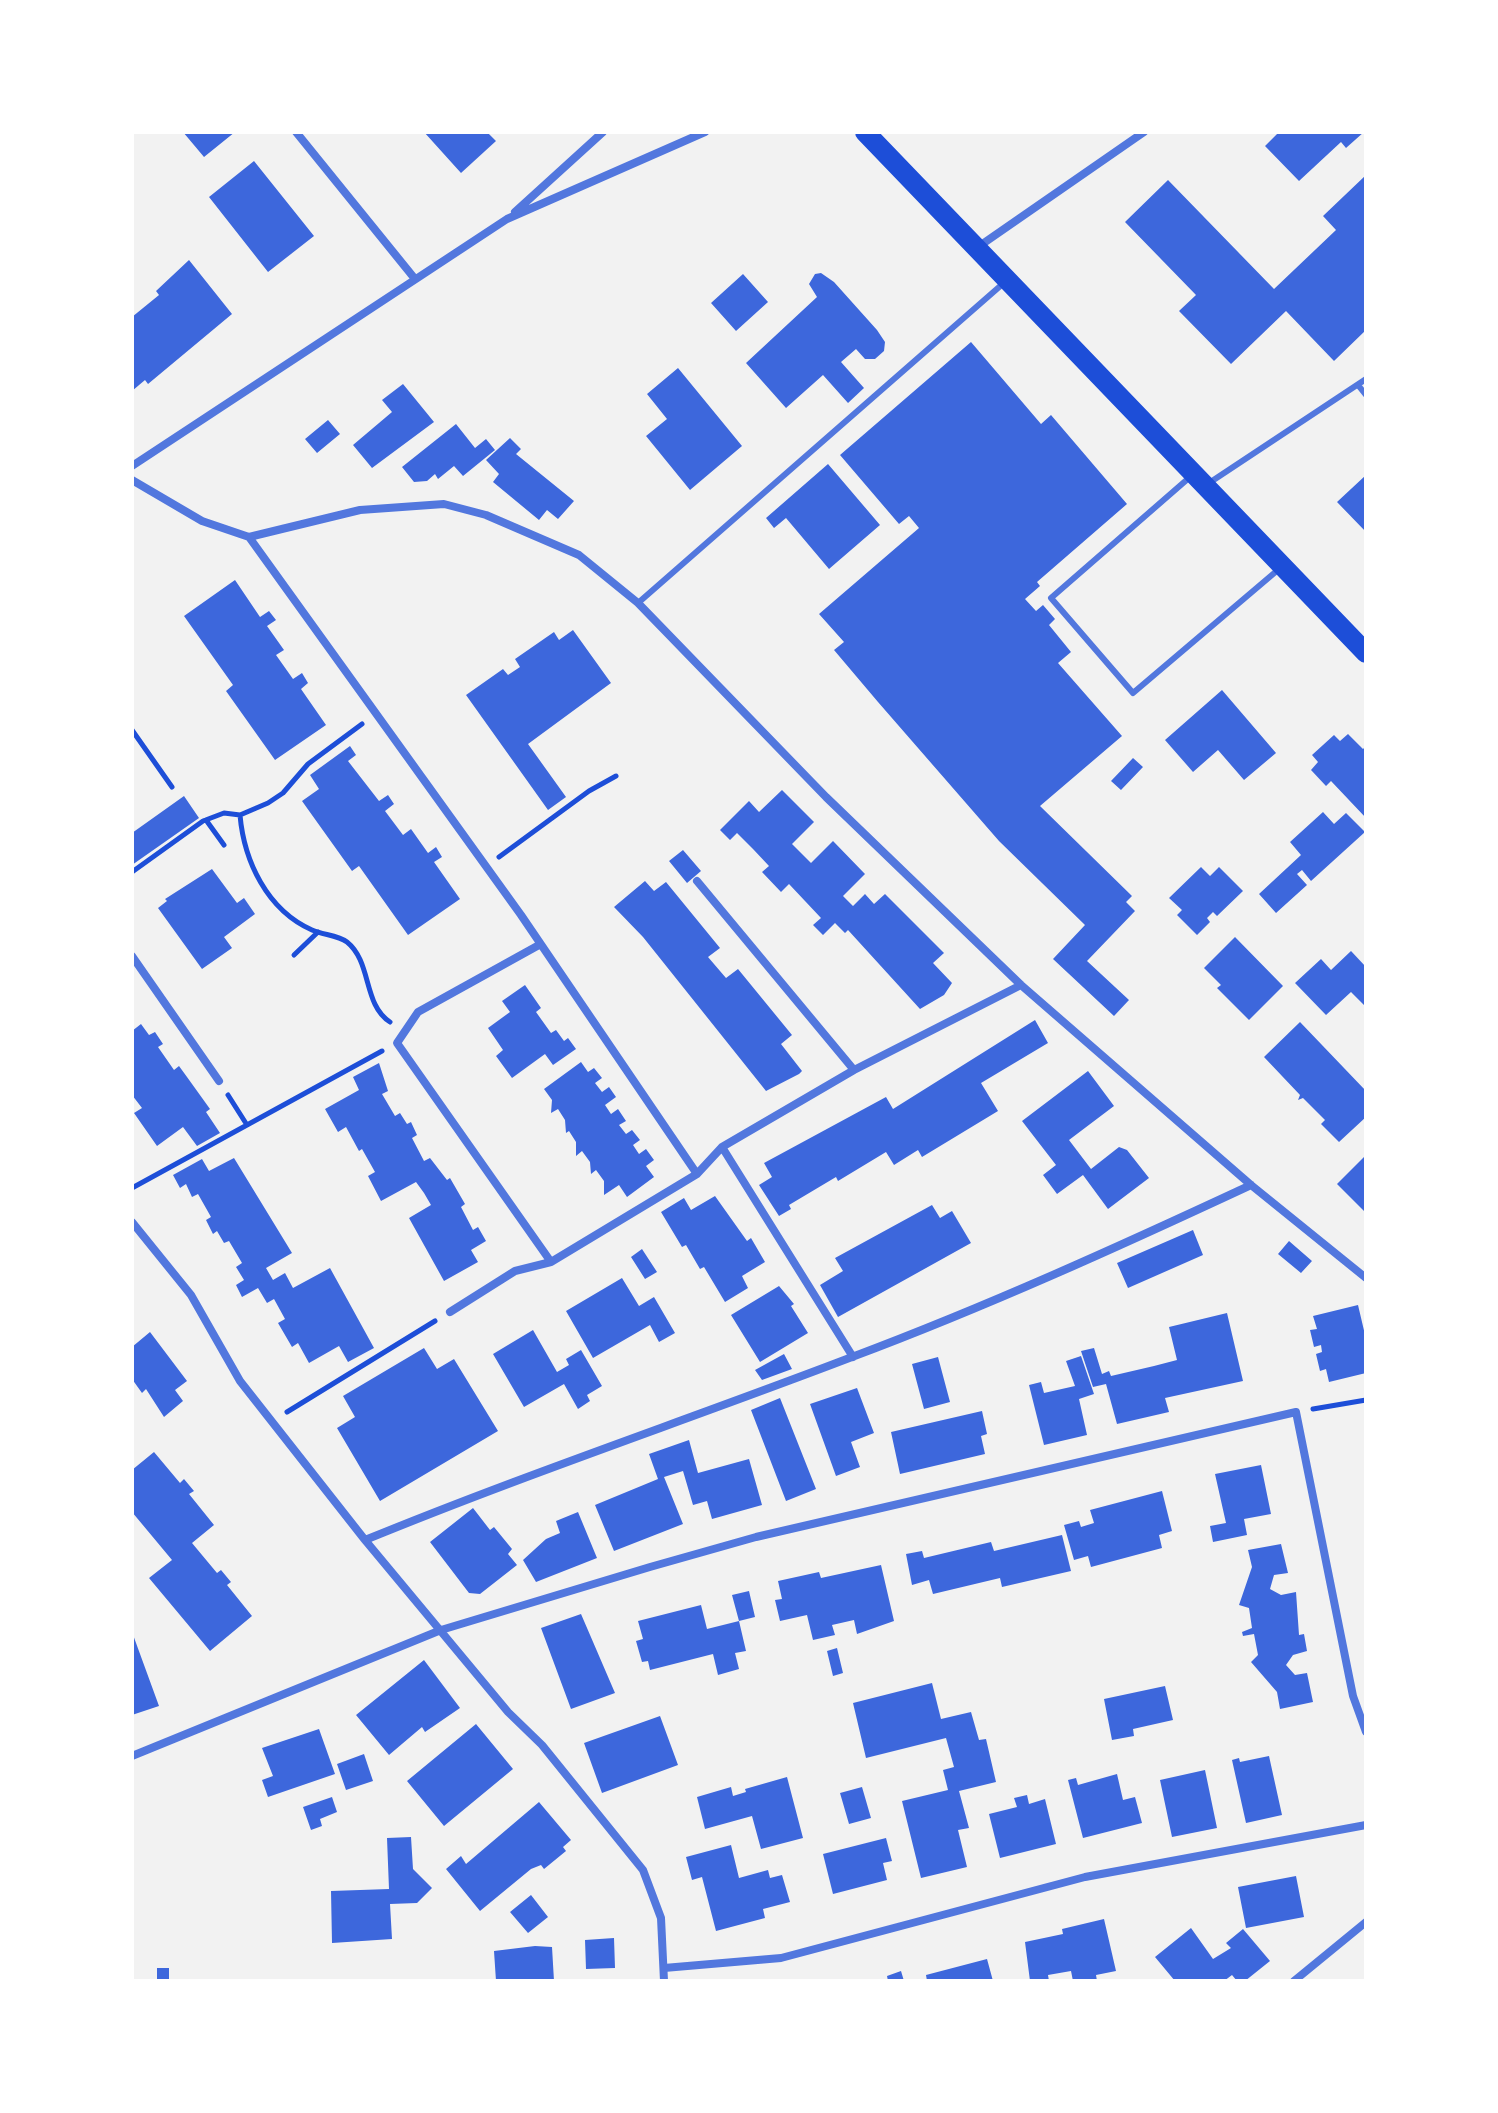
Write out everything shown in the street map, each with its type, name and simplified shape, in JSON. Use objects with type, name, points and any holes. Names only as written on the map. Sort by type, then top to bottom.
[{"type":"main road","points":[[865,132],[1366,653]]},
{"type":"street","points":[[296,132],[415,279]]},
{"type":"street","points":[[132,466],[507,219],[603,132]]},
{"type":"street","points":[[507,219],[705,132]]},
{"type":"street","points":[[978,247],[1144,132]]},
{"type":"street","points":[[132,480],[202,521],[249,537],[360,510],[444,504],[486,515],[579,555],[638,603],[826,797],[1021,985],[1251,1185],[1366,1278]]},
{"type":"street","points":[[249,537],[521,915],[697,1174]]},
{"type":"street","points":[[697,881],[854,1070]]},
{"type":"street","points":[[539,945],[418,1012],[397,1043],[551,1262]]},
{"type":"street","points":[[132,956],[219,1081]]},
{"type":"street","points":[[450,1312],[515,1271],[551,1262],[697,1174],[722,1147],[854,1070],[1021,985]]},
{"type":"street","points":[[722,1147],[853,1357]]},
{"type":"street","points":[[365,1540],[481,1493],[853,1357],[1055,1277],[1251,1185]]},
{"type":"street","points":[[132,1222],[191,1295],[240,1381],[365,1540],[508,1712],[542,1745],[643,1870],[661,1918],[664,1981]]},
{"type":"street","points":[[132,1756],[441,1630],[756,1537],[1296,1412],[1353,1696],[1366,1732]]},
{"type":"street","points":[[664,1968],[781,1958],[1085,1877],[1366,1825]]},
{"type":"street","points":[[1294,1981],[1366,1922]]},
{"type":"lane","points":[[638,603],[1008,278]]},
{"type":"lane","points":[[1282,567],[1133,693],[1051,598],[1199,481],[1366,379]]},
{"type":"lane","points":[[1358,385],[1366,395]]},
{"type":"path","points":[[132,872],[206,820],[224,813],[240,815],[283,793],[308,764],[376,714]]},
{"type":"path","points":[[132,730],[172,787]]},
{"type":"path","points":[[486,867],[589,791],[616,776]]},
{"type":"path","points":[[240,815],[243,846],[261,883],[294,916],[319,932],[348,943],[362,967],[382,1017],[404,1032]]},
{"type":"path","points":[[206,820],[224,845]]},
{"type":"path","points":[[294,955],[319,932]]},
{"type":"path","points":[[132,1188],[397,1043]]},
{"type":"path","points":[[219,1081],[247,1125]]},
{"type":"path","points":[[273,1421],[450,1312]]},
{"type":"path","points":[[1296,1412],[1366,1400]]},
{"type":"building","points":[[183,132],[235,132],[204,157]]},
{"type":"building","points":[[424,132],[487,132],[496,141],[461,173]]},
{"type":"building","points":[[1279,132],[1364,132],[1346,148],[1341,142],[1299,181],[1265,146]]},
{"type":"building","points":[[254,161],[314,236],[268,272],[209,197]]},
{"type":"building","points":[[1366,175],[1366,330],[1334,361],[1286,311],[1231,364],[1179,311],[1196,295],[1125,222],[1168,180],[1274,289],[1336,230],[1323,216]]},
{"type":"building","points":[[189,260],[232,314],[148,384],[145,380],[132,391],[132,317],[159,295],[156,291]]},
{"type":"building","points":[[821,273],[834,282],[877,330],[885,342],[884,351],[875,359],[865,359],[856,349],[841,362],[864,388],[848,403],[823,375],[786,408],[746,363],[817,297],[809,284],[815,274]]},
{"type":"building","points":[[743,274],[768,302],[736,331],[711,303]]},
{"type":"building","points":[[971,342],[1041,424],[1051,415],[1127,504],[1037,582],[1040,586],[1025,599],[1036,611],[1043,605],[1055,619],[1049,625],[1071,652],[1058,663],[1122,736],[1040,806],[1132,896],[1126,902],[1135,911],[1087,961],[1129,1000],[1114,1016],[1053,959],[1085,925],[999,841],[878,702],[834,650],[844,642],[819,614],[919,528],[909,516],[899,524],[840,455]]},
{"type":"building","points":[[678,368],[742,446],[690,490],[646,436],[667,419],[647,394]]},
{"type":"building","points":[[403,384],[434,422],[372,468],[353,445],[392,412],[382,400]]},
{"type":"building","points":[[328,420],[340,434],[317,453],[305,439]]},
{"type":"building","points":[[456,424],[475,448],[486,439],[495,450],[463,476],[454,466],[438,479],[435,474],[427,481],[414,482],[402,467]]},
{"type":"building","points":[[510,438],[521,449],[516,454],[574,501],[558,519],[547,510],[539,520],[493,482],[499,474],[486,460]]},
{"type":"building","points":[[828,464],[880,525],[829,569],[786,518],[774,528],[766,518]]},
{"type":"building","points":[[1366,475],[1366,532],[1337,502]]},
{"type":"building","points":[[235,580],[260,617],[269,611],[276,620],[267,626],[284,650],[276,655],[293,679],[302,673],[308,683],[301,689],[326,725],[275,760],[226,691],[233,685],[184,616]]},
{"type":"building","points":[[573,630],[611,683],[528,744],[566,797],[548,810],[466,695],[503,669],[508,675],[520,667],[515,659],[554,632],[559,640]]},
{"type":"building","points":[[1222,690],[1276,753],[1244,780],[1218,750],[1193,772],[1165,740]]},
{"type":"building","points":[[1348,734],[1363,749],[1366,746],[1366,818],[1331,781],[1326,786],[1311,770],[1318,762],[1312,755],[1334,735],[1340,741]]},
{"type":"building","points":[[350,746],[356,755],[348,761],[379,801],[388,795],[394,804],[385,811],[403,835],[411,829],[428,853],[436,847],[442,857],[434,862],[460,899],[408,935],[359,866],[352,871],[302,801],[319,789],[310,775]]},
{"type":"building","points":[[1133,758],[1143,767],[1121,790],[1111,781]]},
{"type":"building","points":[[782,790],[814,822],[792,844],[811,863],[833,841],[865,874],[843,896],[853,906],[865,894],[874,904],[885,894],[944,953],[933,963],[952,983],[944,995],[920,1009],[848,930],[845,933],[835,923],[823,935],[813,925],[821,918],[789,884],[781,892],[762,872],[769,866],[753,849],[737,833],[730,840],[720,830],[749,801],[759,812]]},
{"type":"building","points":[[184,796],[199,818],[132,865],[132,833]]},
{"type":"building","points":[[1323,812],[1334,824],[1346,813],[1365,832],[1311,881],[1302,870],[1297,874],[1307,885],[1276,913],[1259,894],[1301,855],[1290,842]]},
{"type":"building","points":[[683,850],[701,871],[687,883],[669,861]]},
{"type":"building","points":[[1201,867],[1210,876],[1219,867],[1243,891],[1217,916],[1213,912],[1207,918],[1210,922],[1197,935],[1177,915],[1182,910],[1169,898]]},
{"type":"building","points":[[212,869],[237,903],[244,898],[255,914],[224,937],[232,948],[202,969],[158,908],[167,901],[165,899]]},
{"type":"building","points":[[645,881],[654,891],[666,882],[720,948],[708,957],[726,978],[738,969],[792,1035],[781,1044],[802,1071],[799,1074],[766,1091],[643,937],[614,907]]},
{"type":"building","points":[[1235,937],[1283,986],[1249,1020],[1217,988],[1221,985],[1204,968]]},
{"type":"building","points":[[1351,951],[1366,967],[1366,1007],[1351,992],[1326,1015],[1295,983],[1321,959],[1331,970]]},
{"type":"building","points":[[525,985],[541,1008],[536,1012],[551,1033],[556,1030],[564,1041],[568,1038],[576,1049],[553,1065],[545,1054],[512,1078],[496,1056],[503,1050],[488,1028],[510,1012],[502,1001]]},
{"type":"building","points":[[1035,1020],[1048,1043],[981,1083],[998,1111],[922,1157],[918,1150],[894,1165],[886,1152],[838,1181],[836,1177],[789,1205],[791,1209],[779,1216],[759,1185],[772,1177],[764,1163],[886,1097],[893,1109]]},
{"type":"building","points":[[1300,1022],[1366,1091],[1366,1117],[1339,1142],[1321,1124],[1325,1120],[1303,1098],[1298,1100],[1300,1095],[1264,1057]]},
{"type":"building","points":[[141,1024],[149,1035],[155,1032],[163,1044],[158,1047],[174,1070],[179,1066],[187,1077],[210,1109],[206,1112],[220,1133],[197,1146],[183,1127],[157,1146],[134,1113],[142,1108],[132,1095],[132,1031]]},
{"type":"building","points":[[581,1062],[588,1072],[594,1068],[602,1078],[595,1083],[602,1092],[609,1087],[616,1097],[605,1105],[611,1114],[618,1109],[626,1121],[619,1125],[626,1134],[632,1130],[640,1140],[633,1145],[639,1154],[646,1149],[654,1160],[646,1166],[654,1177],[627,1197],[619,1185],[604,1195],[604,1181],[596,1170],[591,1174],[590,1162],[582,1151],[576,1156],[576,1142],[569,1131],[566,1133],[565,1120],[558,1109],[551,1113],[552,1100],[544,1089]]},
{"type":"building","points":[[379,1063],[388,1091],[382,1094],[395,1116],[400,1113],[407,1124],[411,1122],[417,1135],[412,1138],[424,1161],[430,1158],[447,1180],[450,1178],[465,1204],[461,1207],[473,1230],[478,1227],[486,1241],[471,1250],[478,1262],[444,1281],[409,1218],[431,1205],[424,1193],[416,1182],[381,1201],[368,1176],[375,1172],[362,1149],[359,1151],[346,1127],[338,1132],[325,1109],[359,1090],[353,1077]]},
{"type":"building","points":[[1088,1071],[1114,1106],[1069,1140],[1091,1169],[1119,1147],[1127,1150],[1149,1178],[1108,1209],[1083,1175],[1057,1194],[1043,1175],[1056,1165],[1022,1121]]},
{"type":"building","points":[[1366,1155],[1366,1213],[1337,1184]]},
{"type":"building","points":[[234,1158],[292,1253],[266,1268],[273,1280],[285,1273],[293,1288],[330,1268],[374,1348],[348,1362],[339,1346],[309,1363],[298,1343],[292,1347],[278,1323],[285,1319],[274,1299],[267,1303],[258,1288],[242,1297],[236,1285],[244,1280],[236,1267],[242,1263],[229,1241],[224,1243],[217,1231],[213,1234],[206,1220],[211,1217],[198,1194],[192,1197],[186,1184],[180,1188],[173,1175],[202,1159],[209,1171]]},
{"type":"building","points":[[715,1196],[747,1241],[751,1238],[765,1262],[742,1276],[748,1288],[725,1302],[704,1267],[700,1269],[686,1245],[682,1247],[661,1212],[684,1198],[691,1210]]},
{"type":"building","points":[[932,1205],[940,1218],[952,1211],[971,1243],[838,1317],[820,1285],[843,1271],[835,1258]]},
{"type":"building","points":[[1193,1230],[1203,1255],[1128,1288],[1117,1263]]},
{"type":"building","points":[[1289,1241],[1312,1261],[1301,1273],[1278,1254]]},
{"type":"building","points":[[642,1249],[657,1272],[645,1279],[631,1257]]},
{"type":"building","points":[[622,1278],[639,1306],[654,1297],[675,1333],[659,1342],[650,1325],[593,1358],[566,1311]]},
{"type":"building","points":[[779,1286],[794,1304],[791,1306],[808,1333],[760,1362],[731,1315]]},
{"type":"building","points":[[1358,1305],[1366,1339],[1366,1373],[1329,1382],[1326,1369],[1320,1371],[1316,1354],[1322,1352],[1321,1345],[1314,1347],[1310,1330],[1317,1329],[1313,1316]]},
{"type":"building","points":[[1227,1313],[1243,1381],[1165,1398],[1169,1412],[1117,1424],[1106,1384],[1093,1387],[1081,1351],[1094,1348],[1102,1374],[1109,1371],[1111,1376],[1154,1366],[1177,1360],[1169,1327]]},
{"type":"building","points":[[533,1330],[557,1372],[569,1365],[566,1359],[581,1350],[602,1386],[587,1395],[590,1401],[578,1409],[564,1384],[524,1407],[493,1354]]},
{"type":"building","points":[[150,1332],[187,1381],[175,1390],[183,1401],[164,1417],[146,1389],[142,1393],[132,1379],[132,1347]]},
{"type":"building","points":[[424,1348],[437,1369],[454,1359],[498,1431],[380,1501],[337,1428],[355,1417],[343,1396]]},
{"type":"building","points":[[784,1354],[792,1369],[762,1380],[755,1370]]},
{"type":"building","points":[[1081,1356],[1094,1394],[1079,1399],[1087,1435],[1044,1445],[1029,1385],[1041,1382],[1044,1393],[1075,1386],[1066,1361]]},
{"type":"building","points":[[938,1357],[950,1402],[924,1409],[912,1364]]},
{"type":"building","points":[[857,1388],[874,1433],[851,1442],[860,1467],[836,1476],[810,1404]]},
{"type":"building","points":[[780,1398],[816,1489],[786,1501],[751,1410]]},
{"type":"building","points":[[982,1411],[987,1434],[981,1436],[985,1454],[900,1474],[891,1432]]},
{"type":"building","points":[[689,1440],[698,1473],[749,1459],[762,1505],[712,1519],[707,1501],[693,1505],[683,1471],[664,1477],[683,1524],[614,1551],[595,1505],[658,1479],[649,1454]]},
{"type":"building","points":[[154,1452],[180,1483],[184,1479],[194,1491],[189,1494],[214,1525],[192,1543],[217,1573],[221,1570],[231,1582],[227,1585],[252,1616],[210,1651],[149,1578],[172,1560],[132,1512],[132,1470]]},
{"type":"building","points":[[1261,1465],[1271,1514],[1244,1519],[1247,1535],[1213,1542],[1210,1526],[1226,1523],[1215,1474]]},
{"type":"building","points":[[1162,1491],[1172,1531],[1159,1535],[1162,1548],[1091,1567],[1088,1556],[1074,1560],[1064,1525],[1079,1521],[1081,1527],[1094,1523],[1090,1510]]},
{"type":"building","points":[[473,1508],[490,1530],[494,1527],[512,1549],[508,1554],[517,1565],[480,1594],[469,1593],[430,1542]]},
{"type":"building","points":[[578,1512],[597,1558],[536,1582],[523,1560],[546,1539],[560,1533],[556,1521]]},
{"type":"building","points":[[1062,1535],[1071,1571],[1002,1587],[1000,1578],[933,1594],[929,1580],[912,1585],[906,1554],[922,1551],[924,1558],[991,1542],[994,1551]]},
{"type":"building","points":[[1281,1544],[1288,1573],[1274,1575],[1270,1589],[1281,1595],[1296,1592],[1299,1635],[1304,1634],[1307,1651],[1293,1655],[1286,1665],[1295,1675],[1307,1673],[1313,1702],[1280,1709],[1277,1692],[1251,1662],[1258,1655],[1254,1634],[1243,1636],[1242,1632],[1252,1628],[1249,1608],[1239,1605],[1252,1567],[1248,1550]]},
{"type":"building","points":[[881,1565],[894,1621],[857,1634],[854,1620],[832,1625],[835,1635],[813,1640],[807,1615],[780,1621],[775,1600],[782,1599],[778,1581],[819,1572],[821,1578]]},
{"type":"building","points":[[749,1591],[755,1617],[739,1621],[732,1595]]},
{"type":"building","points":[[701,1605],[707,1629],[739,1621],[746,1651],[735,1653],[739,1669],[718,1675],[713,1654],[650,1670],[648,1661],[642,1662],[636,1641],[643,1639],[638,1621]]},
{"type":"building","points":[[581,1614],[615,1693],[571,1709],[541,1628]]},
{"type":"building","points":[[132,1632],[159,1706],[132,1715]]},
{"type":"building","points":[[837,1648],[843,1673],[833,1676],[827,1651]]},
{"type":"building","points":[[424,1660],[460,1708],[425,1732],[422,1727],[389,1755],[356,1715]]},
{"type":"building","points":[[932,1683],[941,1719],[971,1712],[979,1740],[986,1739],[996,1782],[959,1791],[969,1828],[958,1830],[967,1867],[921,1878],[902,1801],[948,1790],[943,1770],[954,1767],[946,1738],[866,1758],[853,1703]]},
{"type":"building","points":[[1165,1686],[1173,1720],[1133,1729],[1134,1736],[1112,1740],[1104,1699]]},
{"type":"building","points":[[660,1716],[678,1765],[602,1793],[584,1743]]},
{"type":"building","points":[[476,1724],[513,1769],[444,1826],[407,1781]]},
{"type":"building","points":[[319,1729],[335,1774],[268,1797],[262,1780],[273,1776],[262,1748]]},
{"type":"building","points":[[364,1754],[373,1781],[346,1790],[337,1764]]},
{"type":"building","points":[[1269,1756],[1282,1815],[1246,1823],[1232,1760],[1239,1758],[1240,1762]]},
{"type":"building","points":[[1205,1770],[1217,1828],[1172,1837],[1160,1780]]},
{"type":"building","points":[[1117,1774],[1123,1800],[1135,1797],[1142,1823],[1083,1838],[1068,1780],[1076,1778],[1078,1785]]},
{"type":"building","points":[[787,1777],[803,1838],[761,1849],[752,1816],[705,1829],[697,1797],[731,1787],[733,1796],[746,1792],[745,1789]]},
{"type":"building","points":[[862,1787],[871,1818],[849,1824],[840,1793]]},
{"type":"building","points":[[1027,1795],[1029,1804],[1045,1799],[1056,1844],[1000,1858],[989,1814],[1017,1807],[1014,1798]]},
{"type":"building","points":[[332,1797],[337,1812],[320,1819],[322,1826],[311,1830],[303,1807]]},
{"type":"building","points":[[539,1802],[571,1840],[563,1847],[566,1851],[544,1869],[541,1865],[531,1869],[480,1911],[446,1869],[461,1856],[466,1864]]},
{"type":"building","points":[[411,1837],[413,1869],[432,1888],[417,1903],[390,1904],[392,1939],[332,1943],[331,1891],[389,1889],[387,1838]]},
{"type":"building","points":[[886,1838],[892,1861],[883,1863],[887,1880],[833,1894],[823,1854]]},
{"type":"building","points":[[731,1845],[739,1878],[768,1870],[770,1878],[782,1875],[790,1902],[763,1909],[765,1918],[716,1931],[702,1877],[692,1880],[686,1857]]},
{"type":"building","points":[[1296,1876],[1304,1917],[1246,1928],[1238,1887]]},
{"type":"building","points":[[531,1895],[548,1917],[528,1933],[510,1912]]},
{"type":"building","points":[[1104,1919],[1116,1971],[1096,1975],[1097,1981],[1073,1981],[1071,1971],[1048,1975],[1049,1981],[1030,1981],[1025,1942],[1063,1934],[1062,1929]]},
{"type":"building","points":[[1191,1928],[1213,1959],[1231,1948],[1226,1943],[1243,1929],[1270,1961],[1245,1981],[1237,1981],[1232,1975],[1224,1981],[1175,1981],[1155,1957]]},
{"type":"building","points":[[614,1938],[615,1968],[586,1969],[585,1940]]},
{"type":"building","points":[[552,1947],[554,1981],[496,1981],[494,1951]]},
{"type":"building","points":[[987,1959],[993,1981],[927,1981],[926,1975]]},
{"type":"building","points":[[157,1968],[169,1968],[169,1981],[157,1981]]},
{"type":"building","points":[[901,1971],[904,1981],[888,1981],[887,1976]]}]
